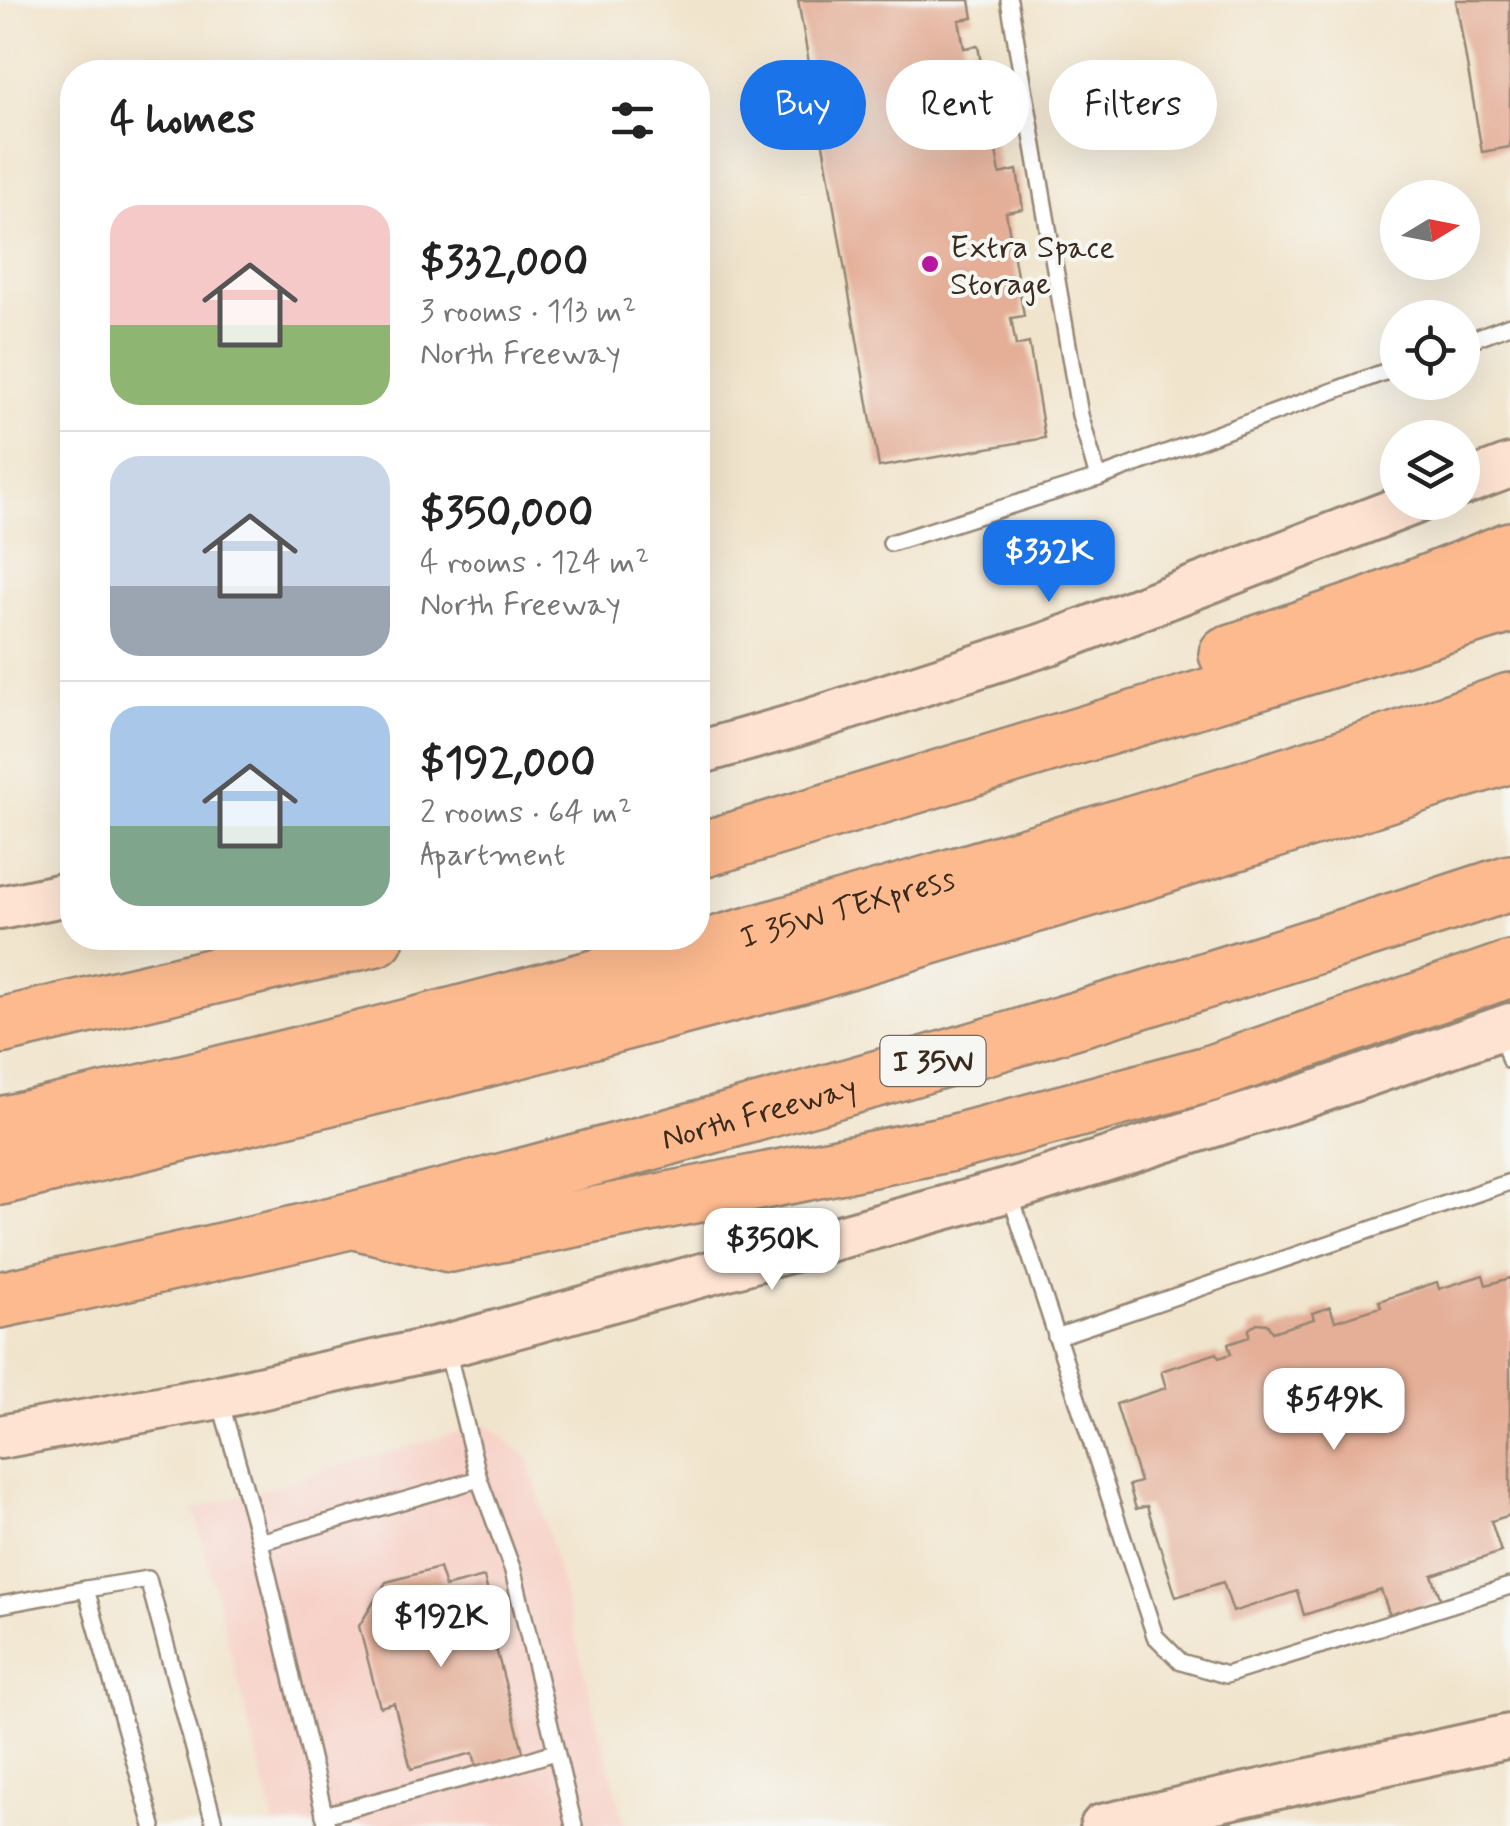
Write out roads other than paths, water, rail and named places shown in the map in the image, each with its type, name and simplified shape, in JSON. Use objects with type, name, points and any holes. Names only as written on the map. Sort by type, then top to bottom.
[{"type":"highway","points":[[718,846],[782,793],[1081,704],[1366,607],[1510,550]]},
{"type":"highway","points":[[718,846],[1510,605]]},
{"type":"highway","name":"I 35W TEXpress","points":[[710,947],[1121,827],[1510,701]]},
{"type":"highway","name":"I 35W TEXpress","points":[[0,1177],[462,1065],[798,976],[1140,873],[1510,755]]},
{"type":"highway","name":"North Freeway","points":[[0,1300],[351,1220],[777,1108],[1300,952],[1510,883]]},
{"type":"highway","points":[[0,1026],[325,950]]},
{"type":"highway","name":"I 35W TEXpress","points":[[0,1126],[451,1018],[698,950]]},
{"type":"highway","points":[[351,1220],[450,1244],[952,1143],[1208,1074],[1510,969]]},
{"type":"main road","points":[[1480,477],[1510,466]]},
{"type":"main road","points":[[710,750],[1050,643],[1380,516]]},
{"type":"main road","points":[[0,908],[60,896]]},
{"type":"main road","points":[[0,1436],[219,1397],[446,1346],[1009,1190],[1303,1097],[1507,1038]]},
{"type":"main road","points":[[1102,1826],[1510,1736]]},
{"type":"lane","points":[[1009,0],[1080,416],[1098,478]]},
{"type":"lane","points":[[1480,336],[1510,325]]},
{"type":"lane","points":[[890,544],[1098,478],[1380,374]]},
{"type":"lane","points":[[1056,1338],[1510,1182]]},
{"type":"lane","points":[[1009,1190],[1154,1636],[1181,1662],[1226,1675],[1510,1586]]},
{"type":"lane","points":[[446,1346],[479,1479],[512,1571],[574,1826]]},
{"type":"lane","points":[[219,1397],[260,1542],[325,1821],[555,1752]]},
{"type":"lane","points":[[260,1542],[479,1479]]},
{"type":"lane","points":[[0,1605],[148,1580],[216,1826]]},
{"type":"lane","points":[[86,1588],[152,1826]]},
{"type":"place","name":"Extra Space Storage","points":[[930,264]]}]
